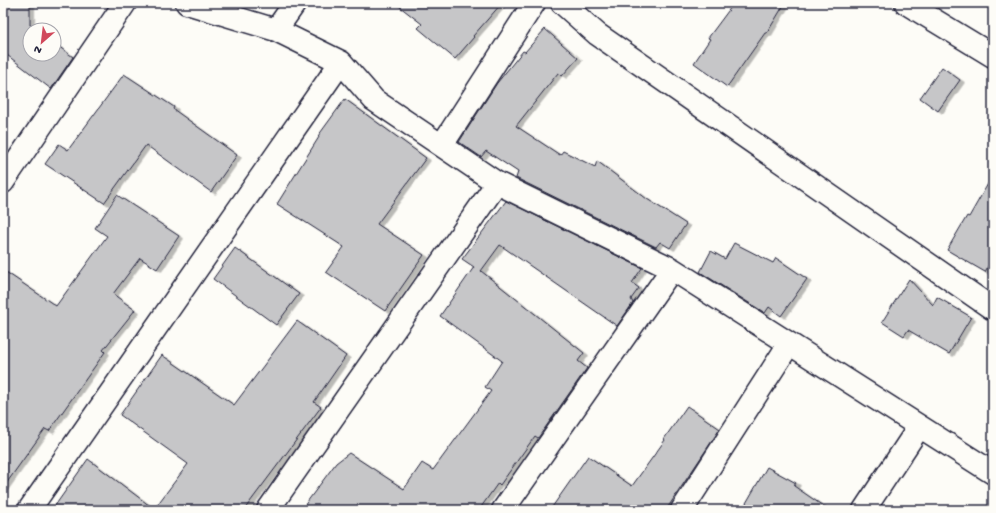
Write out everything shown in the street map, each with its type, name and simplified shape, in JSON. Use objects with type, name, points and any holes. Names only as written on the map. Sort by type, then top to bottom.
[{"type":"street","points":[[3,182],[125,3]]},
{"type":"street","points":[[187,3],[276,30],[341,62],[374,100],[497,183],[672,269],[993,473]]},
{"type":"street","points":[[276,30],[296,3]]},
{"type":"street","points":[[442,145],[534,3]]},
{"type":"street","points":[[562,3],[597,34],[993,309]]},
{"type":"street","points":[[906,3],[993,56]]},
{"type":"street","points":[[30,510],[341,62]]},
{"type":"street","points":[[268,510],[497,183]]},
{"type":"street","points":[[504,510],[672,269]]},
{"type":"street","points":[[682,510],[789,344]]},
{"type":"street","points":[[864,510],[920,427]]},
{"type":"building","points":[[3,3],[30,3],[30,22],[22,22],[22,62],[62,62],[62,49],[73,57],[51,89],[3,52]]},
{"type":"building","points":[[395,3],[502,3],[455,59],[418,28],[422,24]]},
{"type":"building","points":[[734,3],[785,3],[767,33],[765,33],[727,87],[694,63],[710,39],[708,38]]},
{"type":"building","points":[[545,29],[578,58],[562,76],[558,73],[516,126],[560,155],[563,151],[595,167],[597,161],[647,199],[686,224],[670,248],[660,242],[656,247],[516,178],[518,172],[486,151],[481,157],[459,142],[497,83],[523,51],[525,52]]},
{"type":"building","points":[[942,67],[960,80],[938,111],[920,98]]},
{"type":"building","points":[[124,74],[174,107],[173,109],[237,155],[211,192],[146,145],[104,203],[45,164],[59,144],[68,150]]},
{"type":"building","points":[[345,99],[426,158],[377,224],[424,255],[385,311],[326,272],[344,247],[277,204],[319,137],[318,136]]},
{"type":"building","points":[[993,175],[993,257],[985,272],[947,250],[967,216],[969,217]]},
{"type":"building","points":[[117,195],[179,236],[157,269],[140,258],[113,294],[135,310],[103,350],[105,352],[49,431],[45,429],[3,488],[3,270],[56,306],[107,236],[95,228]]},
{"type":"building","points":[[506,201],[642,268],[632,283],[639,288],[631,299],[633,303],[617,326],[500,245],[481,271],[584,353],[578,361],[587,368],[538,438],[535,436],[500,485],[498,483],[479,510],[301,510],[336,463],[349,453],[404,489],[422,463],[433,470],[491,391],[485,387],[502,361],[440,316],[474,267],[462,259]]},
{"type":"building","points":[[734,243],[773,263],[776,258],[807,279],[781,316],[769,307],[765,313],[700,272],[711,251],[725,259]]},
{"type":"building","points":[[235,248],[299,294],[276,325],[213,279]]},
{"type":"building","points":[[909,279],[933,305],[937,297],[971,317],[949,354],[908,330],[904,336],[882,322]]},
{"type":"building","points":[[297,321],[346,356],[314,402],[321,407],[244,510],[52,510],[88,459],[154,509],[188,464],[120,415],[162,355],[234,405]]},
{"type":"building","points":[[687,406],[720,429],[666,510],[550,510],[588,456],[632,486]]},
{"type":"building","points":[[767,467],[796,483],[794,486],[829,510],[742,510]]}]
